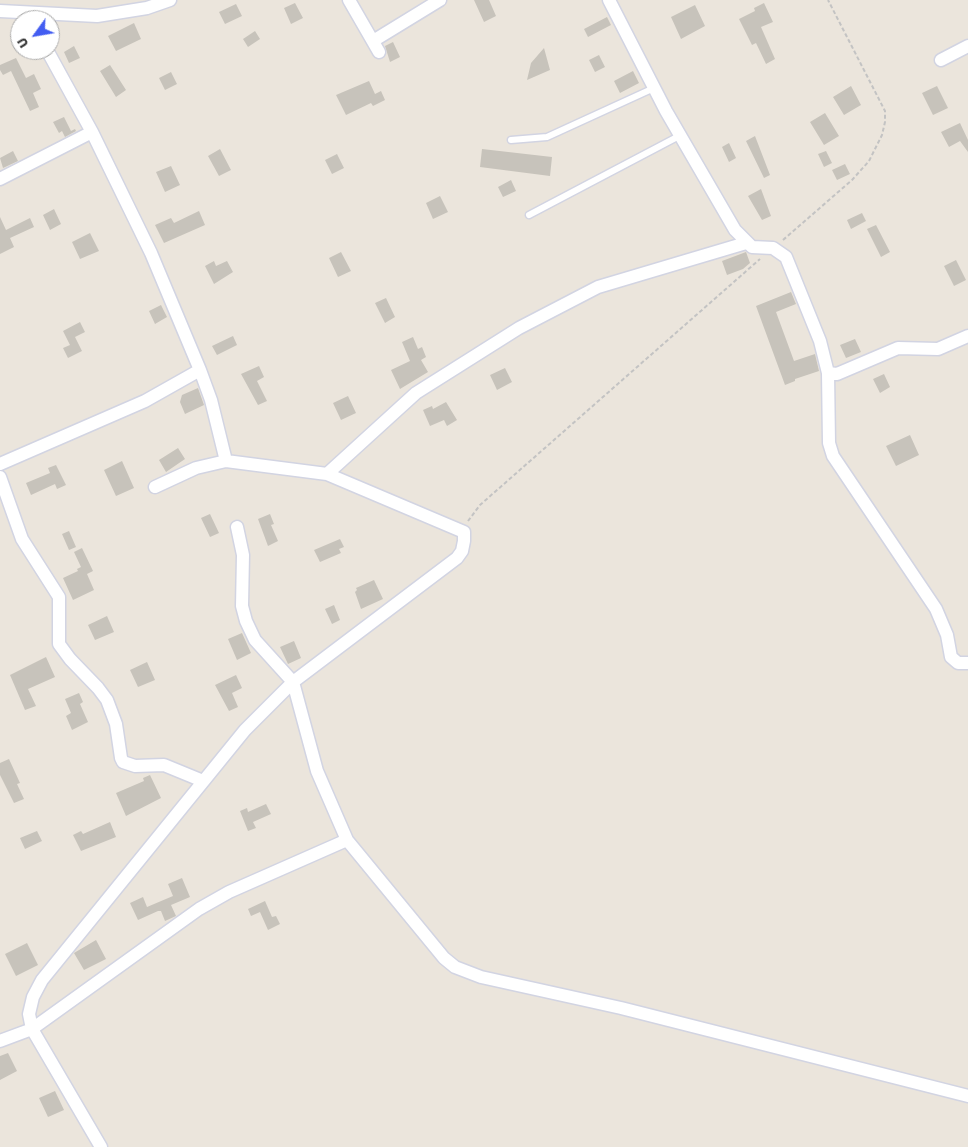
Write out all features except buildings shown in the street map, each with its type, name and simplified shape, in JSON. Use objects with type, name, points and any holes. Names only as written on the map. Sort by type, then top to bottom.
[{"type":"street","points":[[60,16],[97,16],[147,8],[170,0]]},
{"type":"street","points":[[348,0],[376,47],[440,0]]},
{"type":"street","points":[[610,0],[654,88],[735,230],[752,247],[773,248],[786,257],[820,341],[828,373],[829,443],[833,456],[920,582],[936,609],[947,635],[951,657],[958,663],[968,663]]},
{"type":"street","points":[[0,11],[10,6]]},
{"type":"street","points":[[941,60],[968,46]]},
{"type":"street","points":[[52,60],[92,132],[151,253],[211,400],[226,461]]},
{"type":"street","points":[[0,179],[92,132]]},
{"type":"street","points":[[327,474],[416,394],[519,328],[598,287],[746,243]]},
{"type":"street","points":[[828,373],[837,374],[898,348],[938,349],[968,336]]},
{"type":"street","points":[[0,464],[145,401],[200,370]]},
{"type":"street","points":[[101,1147],[32,1029],[29,1014],[33,997],[42,980],[245,730],[293,682],[457,558],[462,551],[464,532],[327,474],[226,461],[196,468],[155,488]]},
{"type":"street","points":[[0,477],[22,539],[59,597],[59,644],[107,700],[116,724],[120,758],[123,762],[135,766],[164,765],[203,781]]},
{"type":"street","points":[[238,527],[243,555],[242,606],[246,621],[255,640],[293,682],[317,771],[346,840],[444,958],[464,972],[621,1008],[968,1096]]},
{"type":"street","points":[[1,1039],[32,1029],[199,909],[230,892],[346,840]]},
{"type":"lane","points":[[510,140],[547,137],[654,88]]},
{"type":"lane","points":[[529,214],[681,135]]},
{"type":"path","points":[[464,532],[472,514],[480,505],[852,180],[869,161],[882,134],[885,111],[828,0]]}]
